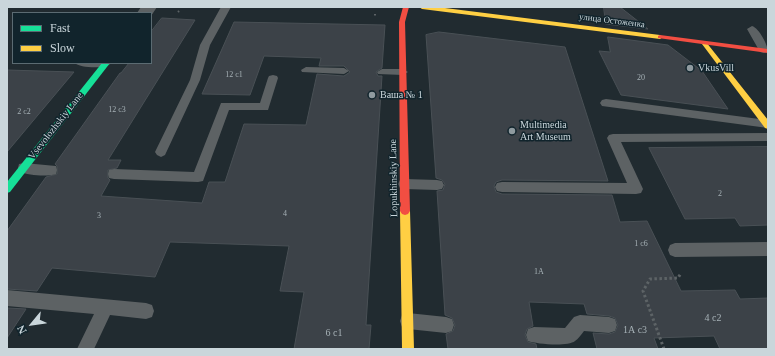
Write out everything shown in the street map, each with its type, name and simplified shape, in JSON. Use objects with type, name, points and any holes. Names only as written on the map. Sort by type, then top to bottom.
[{"type":"street","name":"Lopukhinskiy Lane","points":[[406,7],[402,22],[408,349]]},
{"type":"street","name":"улица Остоженка","points":[[422,7],[766,51]]},
{"type":"street","points":[[704,43],[767,125]]},
{"type":"street","name":"Vsevolozhskiy Lane","points":[[7,189],[105,64]]},
{"type":"lane","points":[[161,152],[195,80],[205,45],[226,7]]},
{"type":"lane","points":[[752,30],[766,51]]},
{"type":"lane","points":[[306,70],[344,71]]},
{"type":"lane","points":[[382,72],[403,72]]},
{"type":"lane","points":[[114,174],[198,177],[225,106],[264,107],[273,78]]},
{"type":"lane","points":[[606,103],[767,125]]},
{"type":"lane","points":[[502,188],[636,189],[613,138],[768,137]]},
{"type":"lane","points":[[24,168],[51,170]]},
{"type":"lane","points":[[405,184],[437,185]]},
{"type":"lane","points":[[675,250],[768,249]]},
{"type":"lane","points":[[7,298],[146,312]]},
{"type":"lane","points":[[84,349],[105,308]]},
{"type":"lane","points":[[408,321],[446,326]]},
{"type":"lane","points":[[534,335],[569,336],[580,324],[609,325]]},
{"type":"path","points":[[664,349],[643,292],[650,279],[678,278],[684,267],[675,250]]},
{"type":"building","points":[[604,7],[620,7],[648,29],[606,24]]},
{"type":"building","points":[[162,18],[195,20],[108,160],[121,160],[117,168],[108,170],[108,178],[110,180],[101,196],[202,203],[209,182],[225,182],[244,124],[306,125],[317,74],[344,76],[350,72],[344,66],[319,66],[321,58],[264,56],[250,95],[202,94],[234,22],[385,25],[382,68],[376,72],[378,76],[382,76],[366,325],[371,325],[369,349],[294,349],[304,292],[280,291],[289,246],[170,242],[155,277],[52,268],[37,291],[7,289],[7,231],[46,177],[57,174],[57,166],[55,164],[120,73],[128,64],[152,64],[152,31]]},
{"type":"building","points":[[439,32],[565,47],[608,181],[502,180],[496,182],[494,186],[496,192],[502,194],[612,195],[620,222],[647,221],[681,291],[735,290],[740,299],[768,298],[768,349],[720,349],[714,336],[654,338],[658,349],[597,349],[593,333],[609,334],[615,332],[618,325],[615,318],[587,314],[584,304],[529,302],[533,326],[527,329],[525,335],[528,342],[536,344],[537,349],[448,349],[446,334],[453,331],[455,325],[452,318],[445,315],[437,191],[443,190],[445,184],[442,180],[436,178],[426,35]]},
{"type":"building","points":[[608,37],[668,45],[702,71],[728,109],[621,95],[599,51],[610,52]]},
{"type":"building","points":[[7,70],[74,72],[7,152]]},
{"type":"building","points":[[768,147],[768,225],[740,226],[735,218],[685,219],[649,148]]},
{"type":"building","points":[[7,308],[26,309],[7,338]]},
{"type":"traffic: fast","points":[[7,189],[105,64]]},
{"type":"traffic: slow","points":[[422,7],[660,37]]},
{"type":"traffic: slow","points":[[704,43],[768,126]]},
{"type":"traffic: slow","points":[[405,211],[408,349]]},
{"type":"traffic: jam","points":[[405,211],[402,22],[406,7]]},
{"type":"traffic: jam","points":[[660,37],[768,51]]},
{"type":"place","name":"VkusVill","points":[[690,68]]},
{"type":"place","name":"Ваша № 1","points":[[372,95]]},
{"type":"place","name":"Multimedia Art Museum","points":[[512,131]]}]
